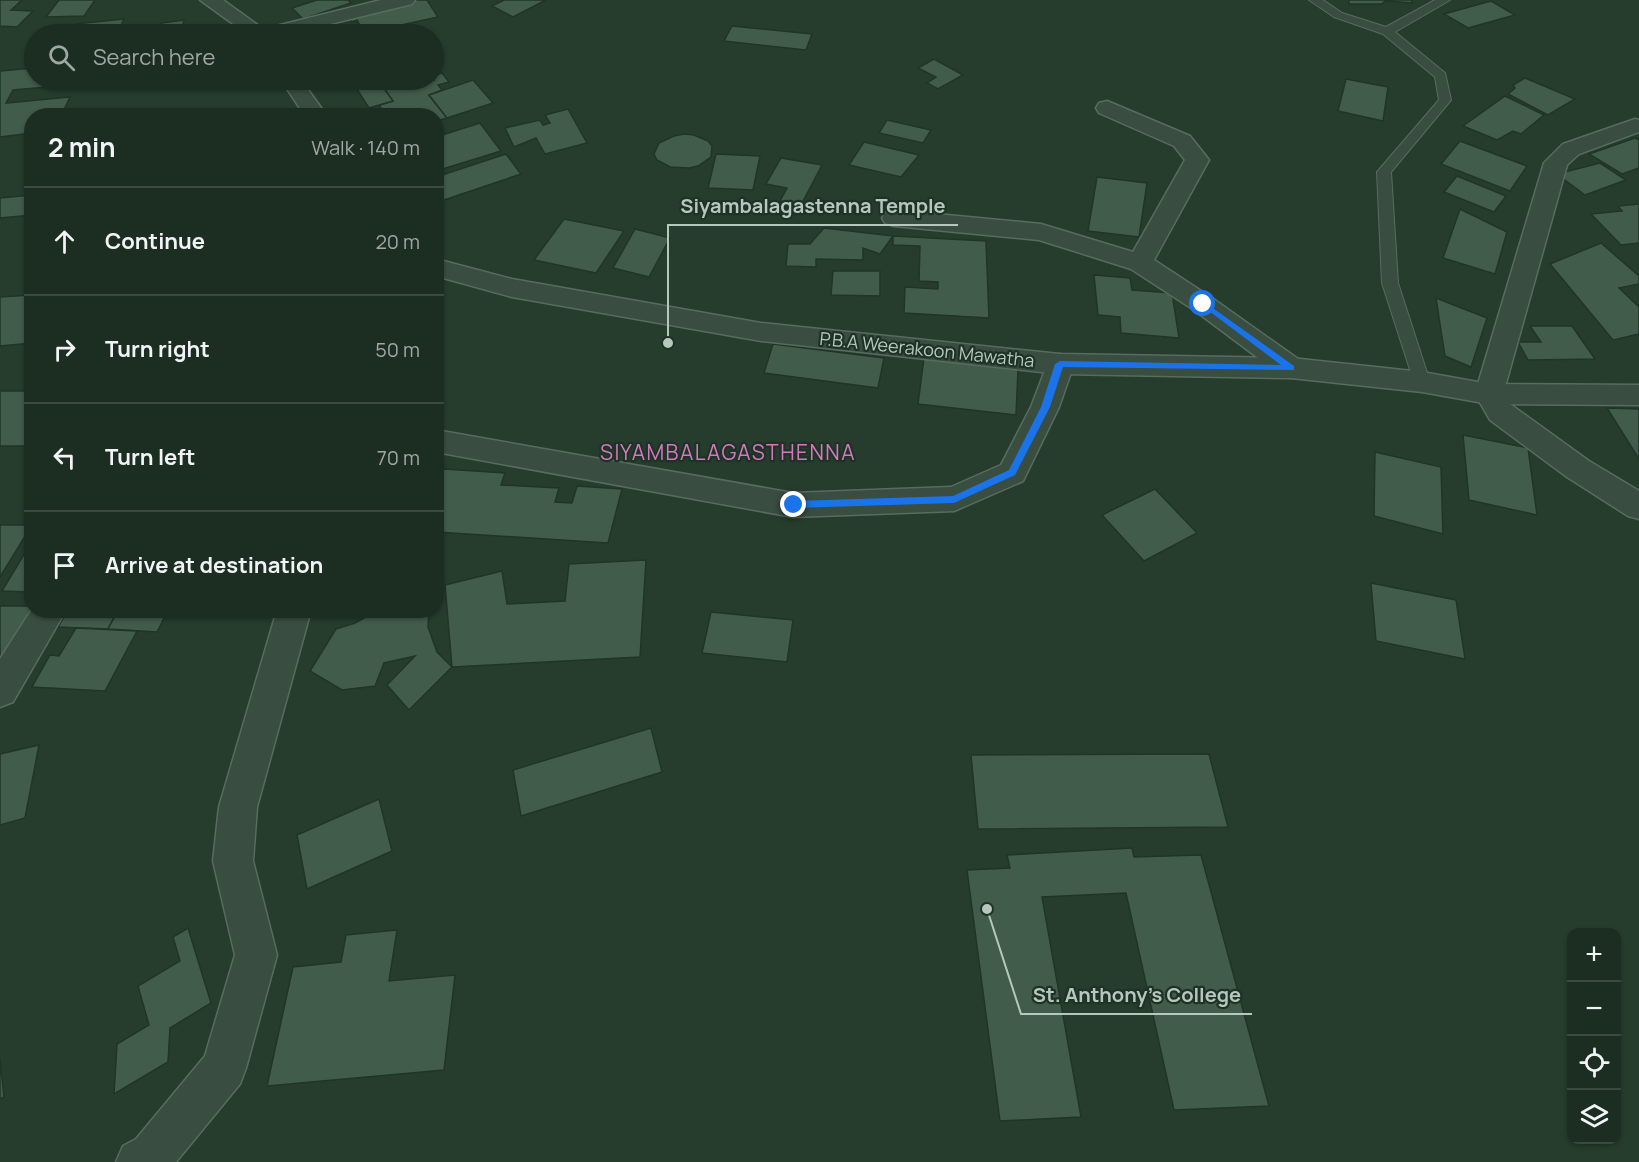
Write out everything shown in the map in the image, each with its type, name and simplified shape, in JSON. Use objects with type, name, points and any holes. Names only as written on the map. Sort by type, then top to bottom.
[{"type":"street","points":[[210,0],[245,24]]},
{"type":"street","points":[[308,24],[405,0]]},
{"type":"street","points":[[298,90],[310,108]]},
{"type":"street","points":[[1107,108],[1182,141],[1197,160],[1140,263]]},
{"type":"street","points":[[1635,126],[1571,149],[1556,163],[1489,394],[1500,412],[1578,470],[1639,507]]},
{"type":"street","points":[[894,218],[1041,232],[1140,263],[1203,304],[1291,368]]},
{"type":"street","name":"P.B.A Weerakoon Mawatha","points":[[444,269],[512,288],[761,332],[1060,364],[1291,368],[1422,382],[1489,394],[1639,395]]},
{"type":"street","points":[[444,442],[794,505],[954,499],[1012,473],[1046,407],[1060,364]]},
{"type":"street","points":[[0,691],[44,618]]},
{"type":"street","points":[[140,1162],[152,1155],[224,1068],[256,955],[233,861],[238,807],[292,618]]},
{"type":"lane","points":[[1315,0],[1338,15],[1387,31],[1441,76],[1445,100],[1384,172],[1390,283],[1422,382]]},
{"type":"lane","points":[[1387,31],[1444,0]]},
{"type":"building","points":[[0,0],[22,0],[11,10],[33,11],[17,27],[0,26]]},
{"type":"building","points":[[59,0],[95,0],[84,16],[46,17]]},
{"type":"building","points":[[317,0],[348,0],[351,3],[303,19],[292,8]]},
{"type":"building","points":[[410,0],[427,0],[438,17],[406,24],[359,24],[357,20],[352,22],[348,15]]},
{"type":"building","points":[[504,0],[546,0],[513,17],[492,6]]},
{"type":"building","points":[[1349,0],[1411,0],[1413,3],[1385,1],[1382,4],[1349,4]]},
{"type":"building","points":[[1491,1],[1515,15],[1468,28],[1444,14]]},
{"type":"building","points":[[124,19],[122,24],[75,24]]},
{"type":"building","points":[[184,20],[183,24],[162,23]]},
{"type":"building","points":[[732,26],[812,34],[806,50],[724,41]]},
{"type":"building","points":[[934,59],[963,75],[938,89],[927,83],[936,77],[918,68]]},
{"type":"building","points":[[24,69],[24,89],[13,90],[6,103],[70,97],[65,108],[24,108],[24,134],[0,137],[0,71]]},
{"type":"building","points":[[1525,78],[1575,99],[1548,115],[1508,94],[1515,88],[1513,85]]},
{"type":"building","points":[[1346,79],[1388,87],[1383,121],[1338,111]]},
{"type":"building","points":[[473,80],[493,103],[447,118],[444,108],[439,108],[429,95]]},
{"type":"building","points":[[358,90],[385,90],[393,101],[369,108]]},
{"type":"building","points":[[385,90],[442,90],[429,95],[439,108],[381,108],[379,105],[393,101]]},
{"type":"building","points":[[1505,96],[1544,115],[1521,134],[1513,131],[1497,140],[1463,126]]},
{"type":"building","points":[[568,109],[587,143],[545,154],[536,138],[514,147],[505,128],[540,120],[543,125],[550,123],[545,115]]},
{"type":"building","points":[[887,120],[931,130],[923,143],[879,133]]},
{"type":"building","points":[[480,123],[501,151],[444,169],[444,134]]},
{"type":"building","points":[[684,134],[694,135],[708,141],[712,146],[711,157],[698,166],[689,168],[670,167],[657,160],[654,154],[659,143]]},
{"type":"building","points":[[1635,138],[1639,140],[1639,168],[1622,174],[1589,154]]},
{"type":"building","points":[[1460,141],[1527,166],[1510,191],[1441,164]]},
{"type":"building","points":[[864,142],[919,155],[901,177],[849,165]]},
{"type":"building","points":[[506,154],[521,174],[444,200],[444,174]]},
{"type":"building","points":[[716,154],[760,156],[753,190],[708,188]]},
{"type":"building","points":[[781,158],[822,165],[801,205],[780,201],[787,188],[766,184]]},
{"type":"building","points":[[1600,163],[1626,180],[1585,195],[1557,174]]},
{"type":"building","points":[[1457,176],[1506,196],[1494,212],[1444,192]]},
{"type":"building","points":[[1097,177],[1147,183],[1139,237],[1088,231]]},
{"type":"building","points":[[24,196],[24,216],[0,218],[0,198]]},
{"type":"building","points":[[1639,204],[1639,243],[1621,245],[1591,214],[1622,211],[1618,206]]},
{"type":"building","points":[[1460,209],[1507,232],[1495,274],[1443,258]]},
{"type":"building","points":[[564,219],[624,231],[596,273],[534,260]]},
{"type":"building","points":[[824,228],[893,236],[880,254],[863,248],[863,260],[816,259],[816,267],[786,266],[788,244],[810,244]]},
{"type":"building","points":[[635,229],[670,238],[649,277],[613,268]]},
{"type":"building","points":[[893,236],[986,241],[989,318],[904,313],[905,287],[938,289],[938,282],[919,281],[920,246],[893,245]]},
{"type":"building","points":[[1601,243],[1639,276],[1639,284],[1619,288],[1639,307],[1639,334],[1613,340],[1550,264]]},
{"type":"building","points":[[833,271],[880,271],[880,296],[831,295]]},
{"type":"building","points":[[1094,275],[1130,278],[1132,290],[1172,293],[1179,338],[1121,333],[1120,317],[1098,315]]},
{"type":"building","points":[[24,296],[24,344],[0,346],[0,297]]},
{"type":"building","points":[[1436,298],[1487,318],[1471,367],[1445,356]]},
{"type":"building","points":[[1530,326],[1572,326],[1595,359],[1528,360],[1518,342],[1541,342]]},
{"type":"building","points":[[773,344],[884,358],[878,388],[764,373]]},
{"type":"building","points":[[924,358],[1018,369],[1016,415],[918,404]]},
{"type":"building","points":[[0,391],[24,391],[24,446],[0,446]]},
{"type":"building","points":[[1607,408],[1639,409],[1639,459]]},
{"type":"building","points":[[1463,435],[1528,448],[1537,515],[1469,500]]},
{"type":"building","points":[[1375,452],[1441,467],[1443,534],[1374,516]]},
{"type":"building","points":[[444,469],[505,473],[501,485],[559,488],[555,502],[572,503],[577,486],[622,489],[608,543],[444,533]]},
{"type":"building","points":[[1155,489],[1197,533],[1144,561],[1102,515]]},
{"type":"building","points":[[0,525],[24,525],[24,538],[0,577]]},
{"type":"building","points":[[24,554],[24,592],[2,591]]},
{"type":"building","points":[[646,560],[640,657],[452,667],[445,585],[502,571],[507,604],[565,601],[569,564]]},
{"type":"building","points":[[1371,583],[1456,600],[1465,659],[1376,641]]},
{"type":"building","points":[[0,606],[24,606],[24,618],[26,618],[0,671]]},
{"type":"building","points":[[711,612],[793,620],[787,662],[702,653]]},
{"type":"building","points":[[63,618],[114,618],[108,629],[58,627]]},
{"type":"building","points":[[114,618],[164,618],[157,632],[108,629]]},
{"type":"building","points":[[364,618],[429,618],[428,627],[437,652],[452,667],[409,710],[387,685],[415,656],[384,663],[375,686],[342,690],[310,671],[336,629]]},
{"type":"building","points":[[76,628],[137,631],[105,691],[32,687],[50,655],[59,656]]},
{"type":"building","points":[[651,728],[662,772],[521,816],[513,770]]},
{"type":"building","points":[[39,745],[25,818],[0,825],[0,754]]},
{"type":"building","points":[[1209,754],[1228,827],[978,829],[971,755]]},
{"type":"building","points":[[379,799],[392,851],[307,889],[297,835]]},
{"type":"building","points":[[1132,848],[1134,857],[1201,855],[1269,1106],[1174,1110],[1126,893],[1042,897],[1081,1117],[1000,1121],[967,870],[1010,868],[1007,855]]},
{"type":"building","points":[[188,928],[211,1003],[170,1028],[168,1062],[114,1094],[117,1044],[149,1025],[138,986],[180,961],[173,937]]},
{"type":"building","points":[[397,930],[389,981],[455,975],[444,1070],[267,1086],[293,967],[341,962],[346,935]]},
{"type":"building","points":[[0,1058],[4,1097],[0,1099]]},
{"type":"place","name":"Siyambalagastenna Temple","points":[[668,343]]},
{"type":"place","name":"St. Anthony's College","points":[[987,909]]},
{"type":"district","name":"SIYAMBALAGASTHENNA","points":[[728,453]]},
{"type":"route","points":[[794,505],[954,499],[1012,473],[1046,407],[1060,364],[1291,368],[1203,304]]}]
